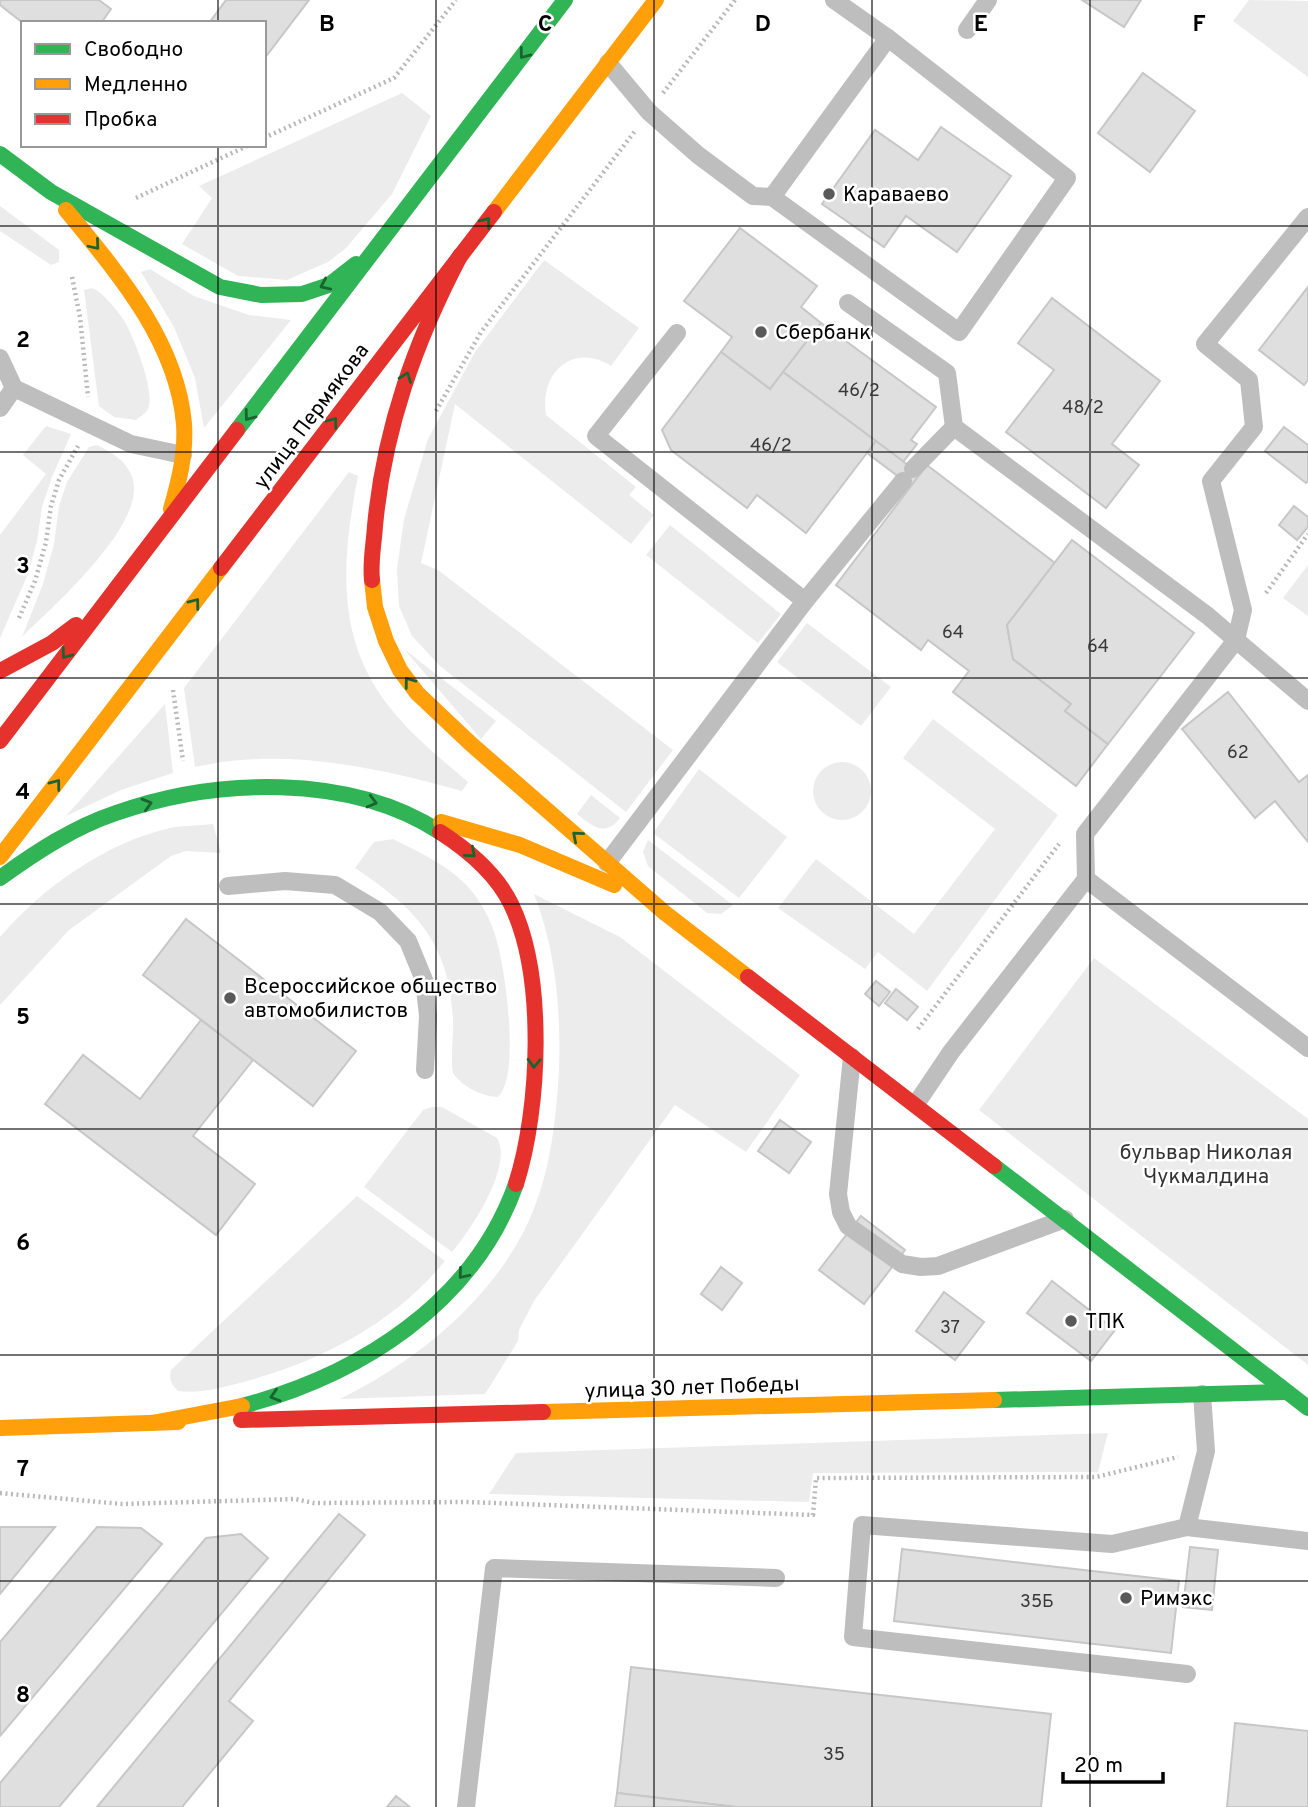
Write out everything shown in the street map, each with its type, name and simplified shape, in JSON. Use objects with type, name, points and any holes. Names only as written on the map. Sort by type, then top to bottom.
[{"type":"street","points":[[0,741],[565,0]]},
{"type":"street","name":"улица Пермякова","points":[[0,858],[656,0]]},
{"type":"street","points":[[0,154],[51,192],[103,222],[220,287],[247,295],[277,298],[330,284],[380,245]]},
{"type":"street","points":[[51,192],[145,313],[165,349],[180,400],[183,455],[179,480],[164,526]]},
{"type":"street","points":[[460,256],[416,347],[402,387],[388,443],[373,542],[371,574],[375,607],[386,641],[400,670],[417,693],[471,744],[665,913],[1308,1408]]},
{"type":"street","points":[[0,671],[52,643],[108,600]]},
{"type":"street","points":[[0,878],[43,848],[114,813],[188,793],[237,788],[309,790],[366,800],[520,845],[615,886],[665,913]]},
{"type":"street","points":[[152,1423],[272,1397],[330,1377],[378,1350],[420,1317],[458,1281],[488,1242],[510,1202],[523,1160],[533,1085],[533,1002],[526,950],[511,905],[488,869],[451,837],[414,816]]},
{"type":"street","name":"улица 30 лет Победы","points":[[0,1428],[1285,1392]]},
{"type":"street","name":"улица 30 лет Победы","points":[[12,1412],[100,1424]]},
{"type":"lane","points":[[608,63],[649,112],[698,155],[752,196],[772,197],[959,332],[1067,178],[888,38],[834,0]]},
{"type":"lane","points":[[967,30],[988,0]]},
{"type":"lane","points":[[772,197],[888,38]]},
{"type":"lane","points":[[916,1104],[951,1052],[1086,879],[1085,834],[1236,640],[1243,610],[1211,481],[1254,427],[1249,380],[1205,344],[1308,217]]},
{"type":"lane","points":[[848,303],[947,373],[954,427],[1208,616],[1308,701]]},
{"type":"lane","points":[[677,333],[596,436],[805,600]]},
{"type":"lane","points":[[0,358],[14,388],[131,444],[183,455]]},
{"type":"lane","points":[[0,408],[14,388]]},
{"type":"lane","points":[[607,863],[805,600],[908,475],[954,427]]},
{"type":"lane","points":[[1086,879],[1308,1048]]},
{"type":"lane","points":[[228,886],[285,881],[335,885],[380,912],[408,941],[424,980],[428,1016],[425,1070]]},
{"type":"lane","points":[[852,1057],[838,1194],[841,1212],[848,1226],[902,1264],[921,1267],[938,1266],[1065,1219]]},
{"type":"lane","points":[[1187,1527],[1206,1451],[1202,1394]]},
{"type":"lane","points":[[1187,1674],[853,1637],[862,1525],[1112,1544],[1187,1527],[1308,1541]]},
{"type":"lane","points":[[466,1807],[494,1568],[776,1578]]},
{"type":"path","points":[[266,137],[394,78],[456,0]]},
{"type":"path","points":[[103,222],[112,209],[245,147]]},
{"type":"path","points":[[15,627],[46,542],[51,506],[59,480],[80,442],[89,403],[80,317],[72,276],[77,258],[90,239]]},
{"type":"path","points":[[0,1493],[122,1504],[295,1499],[314,1503],[468,1502],[813,1515],[816,1478],[1096,1477],[1206,1451]]},
{"type":"green space","points":[[1249,0],[1308,1],[1308,77],[1233,21]]},
{"type":"green space","points":[[402,93],[431,116],[392,194],[346,248],[328,262],[287,280],[238,276],[182,244],[212,198],[199,186]]},
{"type":"green space","points":[[0,206],[59,250],[59,262],[51,265],[0,231]]},
{"type":"green space","points":[[544,260],[639,328],[611,366],[597,359],[584,358],[572,360],[562,366],[553,375],[548,386],[546,415],[636,487],[629,495],[654,515],[631,544],[455,404],[421,563],[438,570],[673,750],[626,812],[440,666],[412,636],[399,606],[397,569],[404,519],[428,439],[475,352]]},
{"type":"green space","points":[[150,269],[194,296],[249,315],[291,320],[204,428],[195,378],[174,327],[141,272]]},
{"type":"green space","points":[[92,288],[113,306],[123,319],[142,364],[150,401],[147,410],[136,420],[114,417],[99,406],[84,290]]},
{"type":"green space","points":[[46,426],[71,434],[42,507],[28,574],[0,638],[0,535],[46,474],[23,455]]},
{"type":"green space","points":[[97,445],[122,462],[132,477],[133,496],[126,517],[95,563],[22,637],[43,584],[54,544],[59,506],[67,482],[89,447]]},
{"type":"green space","points":[[349,472],[358,476],[348,540],[348,602],[352,632],[362,661],[377,689],[397,716],[468,782],[462,791],[396,774],[329,762],[262,759],[195,767],[184,688]]},
{"type":"green space","points":[[670,525],[781,614],[758,643],[646,555]]},
{"type":"green space","points":[[1308,565],[1308,616],[1283,598]]},
{"type":"green space","points":[[807,623],[891,687],[861,726],[777,662]]},
{"type":"green space","points":[[404,649],[496,721],[481,739]]},
{"type":"green space","points":[[165,704],[173,773],[121,790],[66,816]]},
{"type":"green space","points":[[933,719],[1058,815],[927,991],[878,952],[865,969],[778,908],[816,859],[914,934],[995,829],[903,758]]},
{"type":"green space","points":[[842,762],[853,764],[866,775],[871,791],[869,802],[858,815],[842,820],[831,818],[818,807],[813,791],[815,780],[826,767]]},
{"type":"green space","points":[[699,769],[787,837],[739,898],[653,833]]},
{"type":"green space","points":[[591,795],[620,818],[609,828],[598,828],[577,814]]},
{"type":"green space","points":[[213,824],[221,853],[186,851],[171,856],[69,930],[0,1005],[0,937],[56,884],[122,844],[170,828]]},
{"type":"green space","points":[[393,839],[453,873],[469,888],[491,922],[503,970],[510,1044],[505,1085],[498,1097],[473,1090],[453,1073],[450,992],[445,969],[425,930],[412,913],[355,868],[374,842]]},
{"type":"green space","points":[[648,840],[733,905],[721,914],[707,913],[648,866],[643,852]]},
{"type":"green space","points":[[534,894],[620,937],[800,1075],[746,1152],[675,1105],[534,1301],[519,1330],[518,1341],[485,1394],[340,1399],[399,1365],[453,1322],[500,1270],[533,1211],[552,1142],[559,1048],[556,981]]},
{"type":"green space","name":"бульвар Николая Чукмалдина","points":[[1094,958],[1308,1119],[1308,1365],[979,1110]]},
{"type":"green space","points":[[442,1107],[497,1138],[501,1150],[500,1165],[488,1198],[452,1252],[364,1187],[423,1110]]},
{"type":"green space","points":[[357,1196],[445,1261],[425,1283],[380,1321],[330,1350],[247,1381],[204,1391],[178,1391],[171,1382],[171,1370]]},
{"type":"green space","points":[[1108,1433],[1098,1472],[813,1473],[809,1502],[489,1494],[516,1453]]},
{"type":"building","points":[[0,0],[99,0],[111,9],[102,21],[21,21],[0,5]]},
{"type":"building","points":[[226,0],[309,0],[266,56],[266,21],[210,21]]},
{"type":"building","points":[[1082,0],[1141,0],[1124,27]]},
{"type":"building","points":[[1143,73],[1195,111],[1150,172],[1098,133]]},
{"type":"building","points":[[941,127],[1011,176],[957,252],[906,216],[884,247],[822,204],[875,130],[918,160]]},
{"type":"building","points":[[740,228],[817,286],[801,307],[821,323],[770,389],[721,352],[732,337],[684,301]]},
{"type":"building","points":[[1308,287],[1308,380],[1304,385],[1259,350]]},
{"type":"building","points":[[1052,298],[1160,381],[1112,444],[1139,465],[1106,508],[1006,432],[1054,370],[1018,343]]},
{"type":"building","points":[[821,323],[936,407],[911,440],[917,444],[903,462],[783,372]]},
{"type":"building","points":[[721,352],[770,389],[783,372],[876,441],[806,533],[757,495],[747,508],[671,450],[662,430]]},
{"type":"building","points":[[1284,427],[1308,445],[1306,483],[1265,451]]},
{"type":"building","points":[[876,441],[920,474],[911,486],[867,453]]},
{"type":"building","points":[[927,465],[1055,563],[1007,625],[1013,659],[1071,704],[1065,711],[1108,744],[1076,786],[953,692],[969,671],[928,640],[921,650],[836,585]]},
{"type":"building","points":[[1294,506],[1308,517],[1308,527],[1297,540],[1279,525]]},
{"type":"building","points":[[1072,540],[1194,633],[1108,744],[1065,711],[1071,704],[1013,659],[1007,625]]},
{"type":"building","points":[[1228,692],[1299,782],[1308,775],[1308,842],[1275,801],[1255,818],[1182,729]]},
{"type":"building","name":"Всероссийское общество автомобилистов","points":[[186,919],[356,1051],[313,1106],[143,975]]},
{"type":"building","points":[[876,981],[890,992],[879,1006],[865,994]]},
{"type":"building","points":[[896,989],[918,1007],[907,1020],[885,1003]]},
{"type":"building","points":[[201,1020],[253,1060],[193,1136],[255,1184],[216,1235],[45,1104],[83,1055],[140,1099]]},
{"type":"building","points":[[780,1120],[811,1142],[789,1173],[758,1151]]},
{"type":"building","points":[[861,1216],[905,1250],[864,1304],[819,1270]]},
{"type":"building","points":[[721,1267],[742,1283],[722,1310],[701,1294]]},
{"type":"building","name":"ТПК","points":[[1052,1281],[1115,1330],[1091,1361],[1027,1313]]},
{"type":"building","points":[[944,1292],[984,1322],[955,1360],[916,1331]]},
{"type":"building","points":[[339,1514],[365,1535],[229,1701],[253,1721],[182,1807],[97,1807]]},
{"type":"building","points":[[0,1527],[55,1527],[0,1594]]},
{"type":"building","points":[[97,1527],[141,1528],[162,1544],[0,1736],[0,1642]]},
{"type":"building","points":[[241,1534],[268,1558],[59,1807],[0,1807],[0,1783],[206,1538]]},
{"type":"building","points":[[1190,1547],[1218,1550],[1212,1610],[1183,1607]]},
{"type":"building","points":[[902,1549],[1179,1581],[1171,1653],[894,1621]]},
{"type":"building","points":[[631,1667],[1051,1714],[1041,1807],[736,1807],[617,1793]]},
{"type":"building","points":[[1235,1723],[1308,1731],[1308,1807],[1227,1807]]},
{"type":"building","points":[[617,1793],[736,1807],[615,1807]]},
{"type":"building","points":[[396,1796],[410,1807],[387,1807]]},
{"type":"traffic: fast","points":[[237,430],[565,0]]},
{"type":"traffic: fast","points":[[0,154],[51,192],[220,287],[261,295],[302,294],[329,285],[356,264]]},
{"type":"traffic: fast","points":[[0,878],[56,841],[100,819],[155,801],[238,788],[281,787],[324,791],[365,799],[404,813],[440,832]]},
{"type":"traffic: fast","points":[[994,1166],[1308,1408]]},
{"type":"traffic: fast","points":[[242,1406],[329,1375],[369,1354],[407,1328],[442,1298],[472,1265],[497,1226],[516,1184]]},
{"type":"traffic: fast","points":[[994,1400],[1285,1392]]},
{"type":"traffic: slow","points":[[494,212],[656,0]]},
{"type":"traffic: slow","points":[[66,210],[142,309],[170,364],[184,424],[181,467],[171,509]]},
{"type":"traffic: slow","points":[[0,857],[221,568]]},
{"type":"traffic: slow","points":[[372,580],[375,607],[386,641],[400,670],[417,693],[471,744],[665,913],[748,977]]},
{"type":"traffic: slow","points":[[441,822],[520,845],[614,885]]},
{"type":"traffic: slow","points":[[543,1412],[994,1400]]},
{"type":"traffic: slow","points":[[152,1423],[242,1406]]},
{"type":"traffic: slow","points":[[0,1428],[178,1422]]},
{"type":"traffic: jam","points":[[221,568],[494,212]]},
{"type":"traffic: jam","points":[[372,580],[379,490],[394,421],[429,321],[460,256]]},
{"type":"traffic: jam","points":[[0,741],[237,430]]},
{"type":"traffic: jam","points":[[0,671],[52,643],[76,625]]},
{"type":"traffic: jam","points":[[440,832],[461,846],[498,882],[511,904],[530,968],[536,1043],[534,1081],[530,1119],[516,1184]]},
{"type":"traffic: jam","points":[[748,977],[994,1166]]},
{"type":"traffic: jam","points":[[241,1420],[543,1412]]},
{"type":"place","name":"Караваево","points":[[829,194]]},
{"type":"place","name":"Сбербанк","points":[[761,332]]},
{"type":"place","name":"Всероссийское общество автомобилистов","points":[[230,998]]},
{"type":"place","name":"ТПК","points":[[1071,1321]]},
{"type":"place","name":"Римэкс","points":[[1126,1598]]}]
